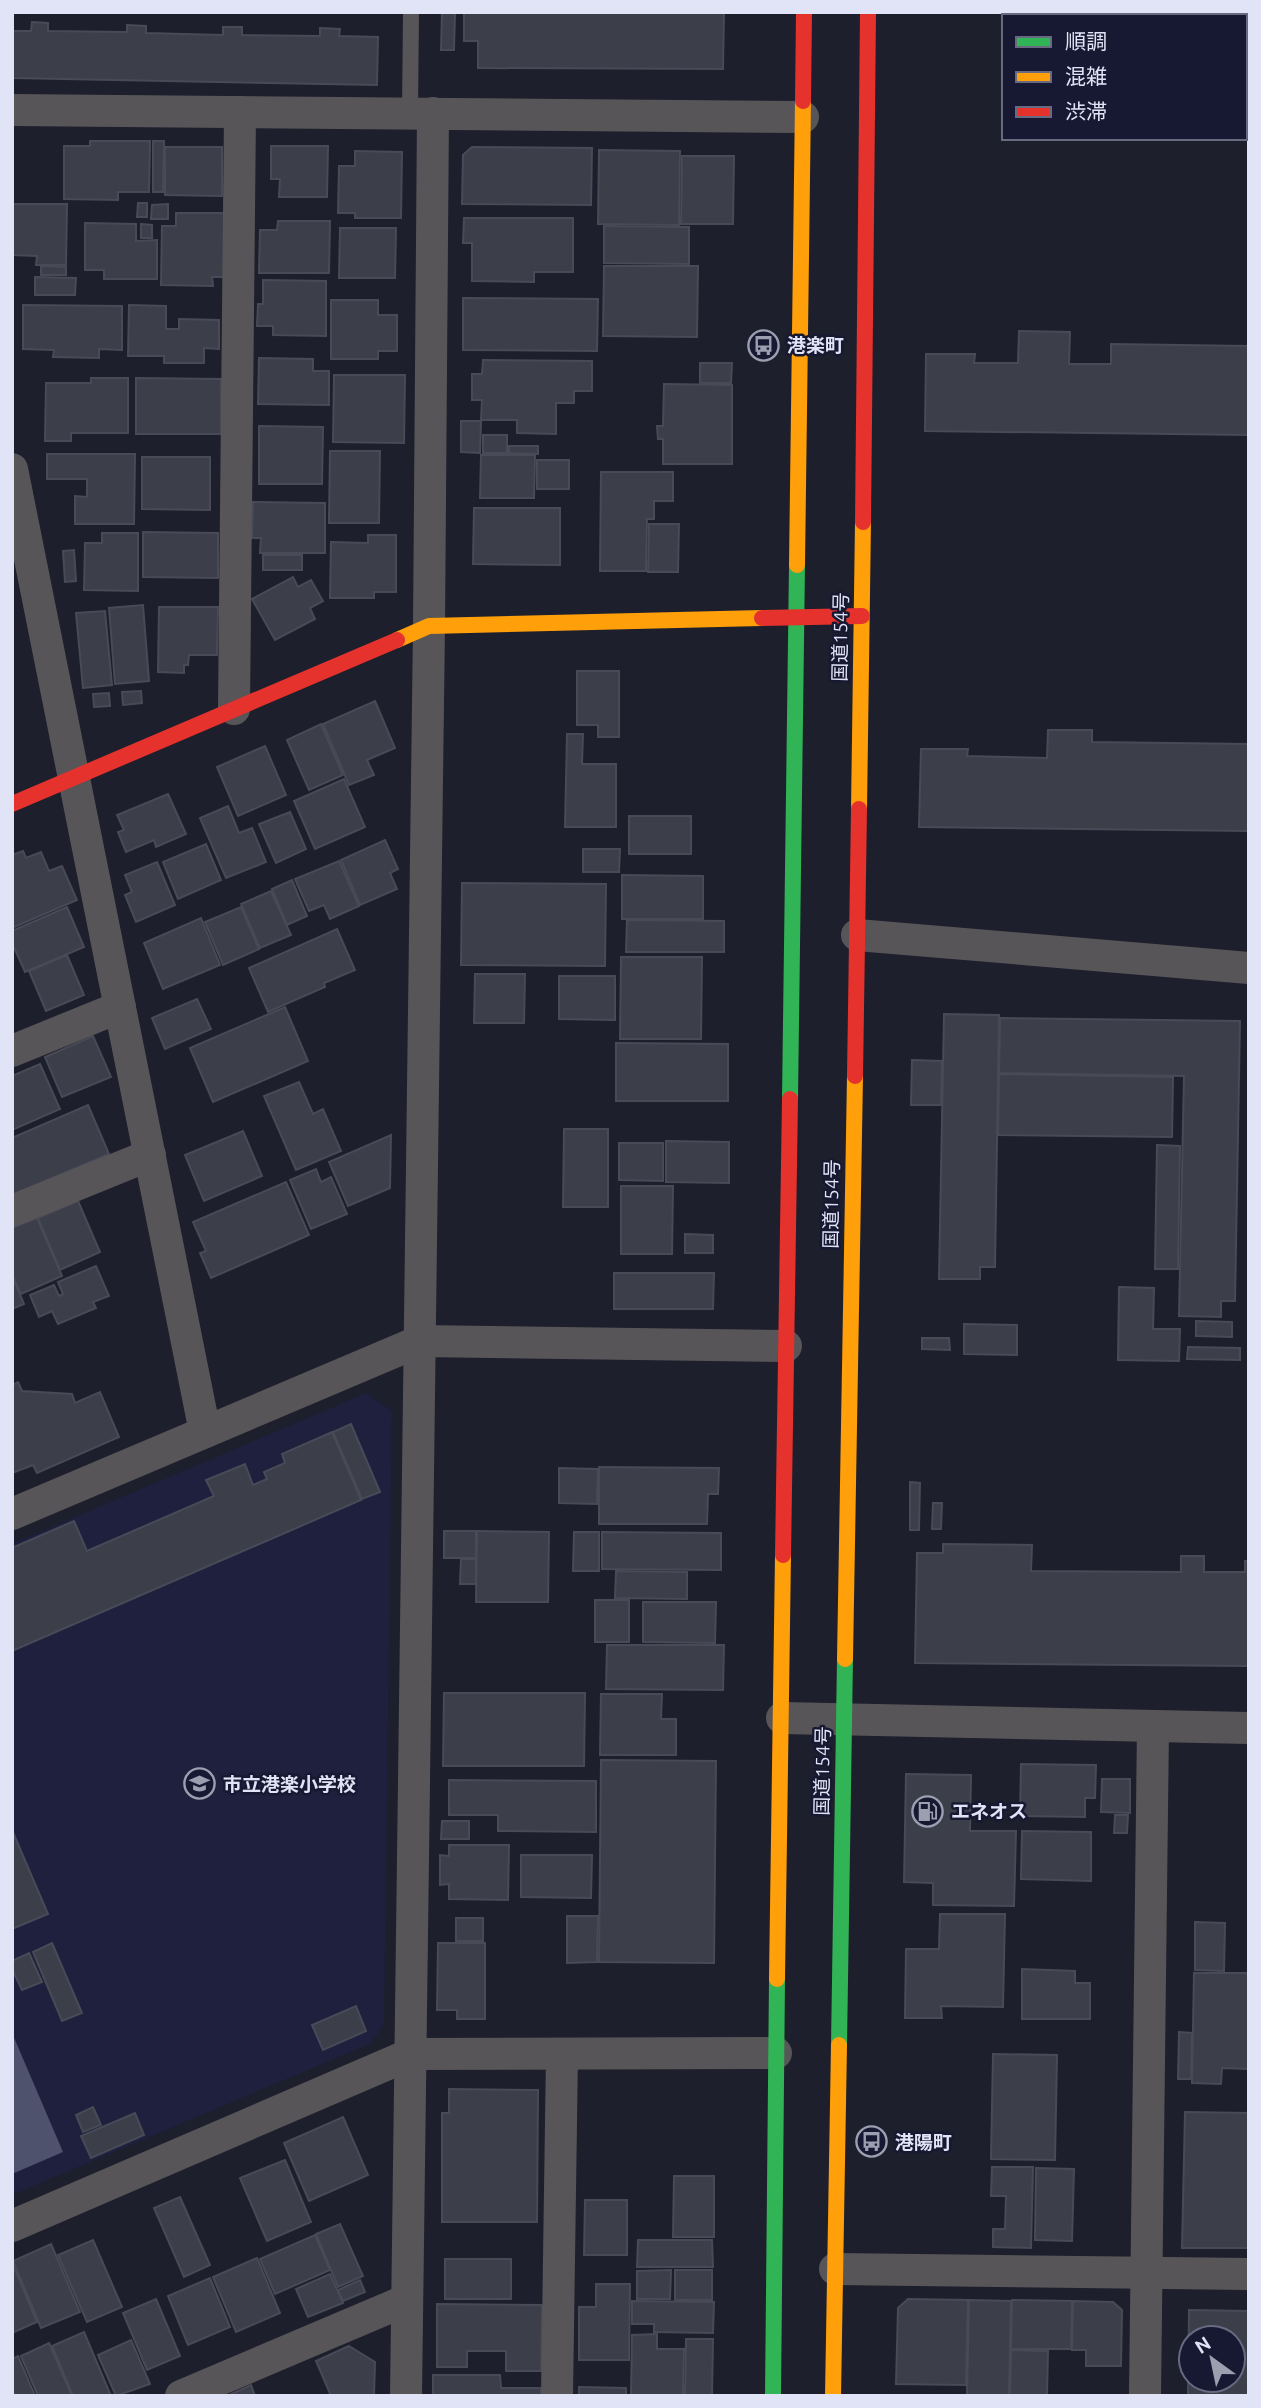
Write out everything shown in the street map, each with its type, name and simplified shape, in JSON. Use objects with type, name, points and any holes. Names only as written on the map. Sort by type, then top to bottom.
[{"type":"main road","points":[[773,2396],[804,12]]},
{"type":"main road","name":"国道154号","points":[[833,2396],[862,616],[868,12]]},
{"type":"main road","points":[[12,804],[429,626],[862,616]]},
{"type":"street","points":[[12,110],[803,117]]},
{"type":"street","points":[[234,709],[240,111]]},
{"type":"street","points":[[406,2396],[429,626],[421,113]]},
{"type":"street","points":[[12,469],[205,1432]]},
{"type":"street","points":[[857,935],[1249,968]]},
{"type":"street","points":[[12,1051],[120,1007]]},
{"type":"street","points":[[12,1211],[150,1155]]},
{"type":"street","points":[[12,1514],[420,1341],[786,1346]]},
{"type":"street","points":[[782,1718],[1249,1728]]},
{"type":"street","points":[[1145,2396],[1153,1726]]},
{"type":"street","points":[[12,2226],[411,2054],[776,2053]]},
{"type":"street","points":[[557,2396],[562,2054]]},
{"type":"street","points":[[835,2269],[1249,2274]]},
{"type":"street","points":[[181,2396],[407,2300]]},
{"type":"lane","points":[[411,12],[421,113]]},
{"type":"shaded area","name":"市立港楽小学校","points":[[366,1393],[392,1411],[384,2024],[372,2043],[12,2195],[12,1544]]},
{"type":"shaded area","points":[[12,2033],[63,2152],[12,2174]]},
{"type":"building","points":[[442,12],[455,12],[454,50],[441,50]]},
{"type":"building","points":[[464,12],[724,12],[723,69],[478,68],[478,41],[464,41]]},
{"type":"building","points":[[32,22],[48,23],[48,31],[127,32],[127,25],[146,26],[146,33],[223,35],[223,27],[242,27],[242,35],[320,36],[320,28],[340,29],[339,36],[378,37],[377,85],[12,78],[12,31],[31,31]]},
{"type":"building","points":[[90,141],[150,141],[149,192],[118,192],[118,200],[64,199],[64,146],[90,146]]},
{"type":"building","points":[[153,141],[164,141],[163,192],[153,192]]},
{"type":"building","points":[[271,146],[328,146],[327,197],[279,197],[280,179],[271,179]]},
{"type":"building","points":[[165,147],[222,147],[222,196],[165,195]]},
{"type":"building","points":[[472,147],[592,148],[591,205],[462,204],[463,155]]},
{"type":"building","points":[[599,150],[680,151],[679,225],[598,224]]},
{"type":"building","points":[[355,151],[402,152],[401,218],[355,218],[355,213],[338,213],[339,166],[355,166]]},
{"type":"building","points":[[682,156],[734,156],[733,224],[681,224]]},
{"type":"building","points":[[138,203],[147,203],[147,217],[137,217]]},
{"type":"building","points":[[12,204],[67,204],[66,265],[36,265],[37,256],[12,255]]},
{"type":"building","points":[[168,204],[168,219],[151,219],[152,205]]},
{"type":"building","points":[[176,213],[225,213],[224,277],[212,277],[213,286],[161,285],[162,226],[176,226]]},
{"type":"building","points":[[464,218],[573,218],[573,272],[534,272],[534,282],[472,281],[472,243],[463,243]]},
{"type":"building","points":[[278,221],[330,221],[329,273],[259,273],[260,230],[277,230]]},
{"type":"building","points":[[85,223],[136,224],[136,241],[157,240],[157,279],[104,279],[104,270],[85,270]]},
{"type":"building","points":[[141,224],[152,225],[152,238],[141,238]]},
{"type":"building","points":[[604,226],[689,227],[689,264],[604,263]]},
{"type":"building","points":[[340,228],[396,228],[395,278],[339,278]]},
{"type":"building","points":[[41,266],[66,267],[66,275],[41,275]]},
{"type":"building","points":[[604,266],[698,266],[697,337],[603,336]]},
{"type":"building","points":[[35,277],[76,278],[75,295],[35,295]]},
{"type":"building","points":[[263,280],[326,281],[326,336],[273,335],[273,326],[257,326],[258,304],[263,304]]},
{"type":"building","points":[[463,298],[598,299],[597,351],[463,350]]},
{"type":"building","points":[[331,300],[378,300],[378,315],[397,315],[397,351],[378,351],[378,359],[331,359]]},
{"type":"building","points":[[23,305],[122,306],[122,350],[99,349],[99,358],[53,357],[54,350],[23,349]]},
{"type":"building","points":[[129,305],[166,306],[166,329],[179,329],[179,319],[219,320],[219,349],[204,348],[204,363],[164,363],[164,356],[128,356]]},
{"type":"building","points":[[1019,331],[1070,332],[1069,364],[1111,364],[1111,344],[1249,346],[1249,435],[925,431],[926,354],[975,354],[974,363],[1018,363]]},
{"type":"building","points":[[259,358],[313,359],[313,371],[329,371],[329,405],[258,404]]},
{"type":"building","points":[[483,360],[592,361],[592,391],[574,391],[574,403],[556,403],[556,434],[517,433],[517,420],[481,420],[482,400],[472,400],[472,374],[482,374]]},
{"type":"building","points":[[700,363],[732,363],[731,383],[700,383]]},
{"type":"building","points":[[334,375],[405,375],[404,443],[333,442]]},
{"type":"building","points":[[91,378],[128,378],[128,433],[71,433],[71,441],[45,441],[46,383],[91,383]]},
{"type":"building","points":[[136,378],[221,379],[221,434],[136,434]]},
{"type":"building","points":[[664,384],[732,385],[732,464],[663,464],[663,439],[658,439],[657,426],[663,426]]},
{"type":"building","points":[[461,421],[481,421],[480,453],[461,452]]},
{"type":"building","points":[[259,426],[323,427],[322,484],[259,484]]},
{"type":"building","points":[[483,435],[507,435],[507,453],[483,453]]},
{"type":"building","points":[[509,446],[538,446],[538,454],[509,453]]},
{"type":"building","points":[[330,451],[380,451],[379,523],[329,523]]},
{"type":"building","points":[[47,454],[135,454],[134,524],[75,524],[75,496],[87,497],[87,479],[47,479]]},
{"type":"building","points":[[481,455],[535,455],[534,498],[480,498]]},
{"type":"building","points":[[142,457],[210,457],[210,510],[142,509]]},
{"type":"building","points":[[537,460],[569,460],[569,489],[537,489]]},
{"type":"building","points":[[601,472],[673,472],[673,501],[654,501],[654,519],[647,519],[646,571],[600,571]]},
{"type":"building","points":[[253,502],[325,503],[325,553],[260,553],[261,538],[252,538]]},
{"type":"building","points":[[474,508],[560,508],[560,565],[473,564]]},
{"type":"building","points":[[649,524],[679,524],[678,572],[648,572]]},
{"type":"building","points":[[143,532],[218,533],[218,578],[143,577]]},
{"type":"building","points":[[102,533],[138,533],[138,591],[84,590],[85,543],[102,543]]},
{"type":"building","points":[[368,535],[396,535],[396,592],[374,592],[374,598],[330,598],[331,542],[368,543]]},
{"type":"building","points":[[74,550],[76,581],[65,582],[63,551]]},
{"type":"building","points":[[263,555],[302,555],[302,570],[263,570]]},
{"type":"building","points":[[293,577],[298,587],[311,580],[323,601],[310,608],[315,619],[275,640],[252,599]]},
{"type":"building","points":[[143,605],[149,681],[115,684],[109,608]]},
{"type":"building","points":[[159,607],[218,607],[217,655],[189,655],[188,665],[184,665],[184,673],[158,672]]},
{"type":"building","points":[[105,611],[112,685],[83,688],[76,613]]},
{"type":"building","points":[[577,671],[619,671],[619,737],[598,737],[598,725],[577,725]]},
{"type":"building","points":[[141,691],[142,703],[123,705],[122,692]]},
{"type":"building","points":[[109,693],[110,706],[94,707],[93,694]]},
{"type":"building","points":[[375,701],[395,748],[367,760],[374,775],[349,785],[323,724]]},
{"type":"building","points":[[321,724],[343,775],[309,790],[287,740]]},
{"type":"building","points":[[1048,730],[1092,730],[1092,742],[1249,744],[1249,831],[919,827],[921,749],[968,749],[967,756],[1047,758]]},
{"type":"building","points":[[567,734],[583,734],[582,764],[616,764],[616,827],[565,827]]},
{"type":"building","points":[[265,746],[286,795],[238,816],[217,767]]},
{"type":"building","points":[[344,779],[365,827],[315,849],[294,801]]},
{"type":"building","points":[[168,794],[186,834],[156,847],[154,840],[126,852],[118,832],[124,830],[117,815]]},
{"type":"building","points":[[228,806],[239,833],[252,828],[266,862],[226,878],[200,818]]},
{"type":"building","points":[[290,812],[306,849],[276,863],[259,824]]},
{"type":"building","points":[[629,816],[691,816],[691,854],[629,854]]},
{"type":"building","points":[[385,840],[398,869],[390,873],[397,889],[360,905],[341,860]]},
{"type":"building","points":[[206,844],[221,880],[178,899],[163,862]]},
{"type":"building","points":[[583,849],[620,849],[619,872],[583,872]]},
{"type":"building","points":[[23,851],[26,858],[41,852],[49,871],[62,866],[77,900],[12,928],[12,855]]},
{"type":"building","points":[[339,861],[359,906],[330,919],[324,905],[309,911],[295,879]]},
{"type":"building","points":[[157,862],[175,905],[136,922],[125,895],[132,892],[125,875]]},
{"type":"building","points":[[622,875],[703,876],[703,919],[622,919]]},
{"type":"building","points":[[292,880],[307,916],[287,925],[272,889]]},
{"type":"building","points":[[462,883],[606,884],[605,966],[461,965]]},
{"type":"building","points":[[271,891],[291,935],[260,948],[241,904]]},
{"type":"building","points":[[67,907],[84,947],[25,972],[12,943],[12,931]]},
{"type":"building","points":[[241,907],[259,949],[223,965],[205,922]]},
{"type":"building","points":[[201,918],[220,965],[163,989],[144,943]]},
{"type":"building","points":[[627,920],[724,921],[724,952],[626,952]]},
{"type":"building","points":[[337,929],[355,970],[324,983],[325,987],[268,1012],[249,968]]},
{"type":"building","points":[[67,955],[84,995],[46,1011],[29,971]]},
{"type":"building","points":[[621,957],[702,957],[701,1039],[620,1039]]},
{"type":"building","points":[[475,974],[525,974],[524,1023],[474,1023]]},
{"type":"building","points":[[559,976],[615,976],[615,1020],[559,1019]]},
{"type":"building","points":[[197,999],[211,1029],[165,1049],[152,1018]]},
{"type":"building","points":[[285,1007],[308,1061],[213,1102],[190,1048]]},
{"type":"building","points":[[944,1014],[999,1015],[995,1267],[980,1267],[980,1279],[939,1279]]},
{"type":"building","points":[[1000,1018],[1240,1021],[1235,1301],[1221,1301],[1221,1317],[1179,1316],[1184,1076],[999,1073]]},
{"type":"building","points":[[93,1036],[111,1077],[62,1097],[45,1057]]},
{"type":"building","points":[[616,1043],[728,1044],[728,1101],[616,1101]]},
{"type":"building","points":[[912,1060],[942,1061],[941,1105],[911,1105]]},
{"type":"building","points":[[40,1064],[60,1109],[12,1130],[12,1076]]},
{"type":"building","points":[[999,1074],[1173,1077],[1172,1137],[998,1135]]},
{"type":"building","points":[[299,1082],[313,1114],[323,1109],[341,1151],[296,1170],[264,1096]]},
{"type":"building","points":[[88,1105],[109,1154],[12,1195],[12,1138]]},
{"type":"building","points":[[564,1129],[608,1129],[608,1207],[563,1207]]},
{"type":"building","points":[[243,1131],[262,1176],[204,1201],[185,1155]]},
{"type":"building","points":[[391,1135],[390,1188],[348,1206],[329,1162]]},
{"type":"building","points":[[666,1141],[729,1142],[729,1183],[666,1182]]},
{"type":"building","points":[[619,1143],[663,1143],[663,1181],[619,1180]]},
{"type":"building","points":[[1157,1145],[1180,1146],[1178,1269],[1155,1269]]},
{"type":"building","points":[[316,1169],[321,1182],[331,1177],[347,1214],[311,1229],[290,1180]]},
{"type":"building","points":[[286,1182],[309,1235],[211,1278],[200,1253],[206,1251],[193,1222]]},
{"type":"building","points":[[621,1186],[673,1186],[672,1254],[621,1254]]},
{"type":"building","points":[[78,1201],[100,1252],[60,1270],[38,1218]]},
{"type":"building","points":[[37,1218],[62,1276],[21,1294],[12,1274],[12,1228]]},
{"type":"building","points":[[685,1234],[713,1235],[713,1253],[685,1253]]},
{"type":"building","points":[[96,1266],[109,1296],[93,1302],[96,1308],[58,1324],[52,1311],[39,1317],[30,1295],[54,1285],[59,1296],[63,1294],[58,1282]]},
{"type":"building","points":[[614,1273],[714,1273],[713,1309],[614,1309]]},
{"type":"building","points":[[12,1276],[24,1304],[12,1309]]},
{"type":"building","points":[[1119,1287],[1154,1288],[1153,1329],[1180,1329],[1179,1361],[1118,1360]]},
{"type":"building","points":[[1196,1321],[1232,1322],[1232,1337],[1196,1336]]},
{"type":"building","points":[[964,1324],[1017,1325],[1017,1355],[964,1354]]},
{"type":"building","points":[[922,1338],[949,1338],[950,1350],[922,1349]]},
{"type":"building","points":[[1188,1347],[1240,1348],[1240,1360],[1187,1359]]},
{"type":"building","points":[[18,1382],[22,1391],[72,1394],[75,1403],[100,1392],[119,1437],[37,1473],[33,1465],[12,1473],[12,1385]]},
{"type":"building","points":[[351,1424],[380,1492],[362,1499],[333,1432]]},
{"type":"building","points":[[332,1432],[361,1500],[12,1651],[12,1548],[74,1521],[87,1551],[214,1496],[206,1480],[245,1464],[253,1485],[267,1479],[264,1472],[285,1463],[282,1454]]},
{"type":"building","points":[[599,1467],[719,1468],[718,1494],[708,1494],[707,1524],[599,1524]]},
{"type":"building","points":[[559,1468],[598,1469],[597,1504],[559,1503]]},
{"type":"building","points":[[910,1482],[920,1483],[919,1530],[910,1530]]},
{"type":"building","points":[[933,1503],[942,1503],[941,1529],[932,1529]]},
{"type":"building","points":[[444,1531],[476,1531],[476,1558],[444,1558]]},
{"type":"building","points":[[477,1531],[549,1532],[548,1602],[476,1602]]},
{"type":"building","points":[[574,1532],[599,1532],[599,1571],[573,1571]]},
{"type":"building","points":[[602,1532],[721,1533],[721,1570],[602,1569]]},
{"type":"building","points":[[943,1544],[1032,1545],[1031,1571],[1181,1572],[1181,1556],[1204,1556],[1204,1572],[1245,1572],[1245,1561],[1249,1561],[1249,1666],[915,1663],[917,1553],[943,1553]]},
{"type":"building","points":[[461,1559],[476,1559],[476,1584],[460,1584]]},
{"type":"building","points":[[616,1571],[687,1572],[687,1599],[615,1598]]},
{"type":"building","points":[[595,1600],[629,1600],[629,1642],[595,1642]]},
{"type":"building","points":[[643,1602],[716,1602],[715,1643],[643,1642]]},
{"type":"building","points":[[607,1645],[724,1645],[723,1690],[606,1689]]},
{"type":"building","points":[[444,1693],[585,1693],[584,1766],[443,1766]]},
{"type":"building","points":[[601,1694],[662,1694],[661,1719],[676,1719],[676,1755],[600,1755]]},
{"type":"building","points":[[601,1760],[716,1761],[714,1963],[599,1962]]},
{"type":"building","points":[[1021,1764],[1096,1765],[1095,1798],[1085,1798],[1085,1817],[1020,1816]]},
{"type":"building","points":[[906,1774],[971,1775],[970,1831],[1016,1831],[1014,1906],[933,1905],[933,1883],[904,1882]]},
{"type":"building","points":[[1102,1779],[1130,1779],[1130,1813],[1101,1812]]},
{"type":"building","points":[[449,1780],[596,1781],[596,1832],[498,1831],[498,1815],[449,1815]]},
{"type":"building","points":[[1115,1815],[1128,1815],[1127,1833],[1114,1833]]},
{"type":"building","points":[[442,1821],[469,1821],[469,1839],[441,1839]]},
{"type":"building","points":[[12,1830],[48,1914],[12,1929]]},
{"type":"building","points":[[1022,1831],[1091,1832],[1091,1881],[1021,1879]]},
{"type":"building","points":[[449,1845],[509,1845],[508,1900],[449,1899],[449,1884],[440,1885],[440,1855],[449,1856]]},
{"type":"building","points":[[521,1855],[592,1855],[591,1898],[521,1897]]},
{"type":"building","points":[[940,1914],[1005,1914],[1003,2007],[941,2006],[942,2018],[905,2018],[906,1949],[939,1949]]},
{"type":"building","points":[[567,1916],[598,1916],[597,1962],[567,1963]]},
{"type":"building","points":[[456,1918],[483,1918],[483,1941],[456,1941]]},
{"type":"building","points":[[1195,1922],[1225,1923],[1224,1971],[1195,1970]]},
{"type":"building","points":[[52,1943],[82,2013],[62,2021],[33,1952]]},
{"type":"building","points":[[438,1943],[485,1943],[485,2019],[457,2019],[457,2010],[437,2010]]},
{"type":"building","points":[[29,1953],[42,1982],[22,1990],[12,1969],[12,1961]]},
{"type":"building","points":[[1022,1969],[1075,1971],[1075,1983],[1090,1983],[1090,2019],[1022,2019]]},
{"type":"building","points":[[1194,1973],[1249,1973],[1249,2069],[1222,2068],[1221,2084],[1192,2083]]},
{"type":"building","points":[[356,2006],[366,2031],[323,2050],[312,2025]]},
{"type":"building","points":[[1179,2032],[1192,2033],[1191,2079],[1178,2079]]},
{"type":"building","points":[[993,2054],[1057,2055],[1055,2160],[991,2159]]},
{"type":"building","points":[[449,2089],[538,2090],[537,2222],[442,2222],[442,2113],[449,2113]]},
{"type":"building","points":[[93,2107],[101,2125],[83,2132],[76,2115]]},
{"type":"building","points":[[1185,2112],[1249,2113],[1249,2248],[1182,2248]]},
{"type":"building","points":[[135,2113],[144,2135],[91,2158],[81,2136]]},
{"type":"building","points":[[343,2117],[368,2175],[309,2201],[284,2143]]},
{"type":"building","points":[[285,2160],[311,2222],[267,2241],[240,2178]]},
{"type":"building","points":[[992,2167],[1033,2167],[1031,2248],[993,2247],[993,2229],[1005,2229],[1006,2196],[991,2196]]},
{"type":"building","points":[[1036,2168],[1074,2169],[1072,2241],[1035,2240]]},
{"type":"building","points":[[674,2176],[714,2176],[714,2237],[673,2237]]},
{"type":"building","points":[[180,2197],[210,2265],[184,2277],[154,2208]]},
{"type":"building","points":[[585,2200],[627,2200],[627,2255],[584,2255]]},
{"type":"building","points":[[340,2224],[363,2276],[338,2287],[316,2234]]},
{"type":"building","points":[[315,2235],[330,2270],[275,2294],[260,2259]]},
{"type":"building","points":[[93,2240],[122,2307],[87,2322],[58,2255]]},
{"type":"building","points":[[638,2240],[712,2240],[713,2267],[637,2267]]},
{"type":"building","points":[[51,2244],[80,2312],[41,2328],[13,2261]]},
{"type":"building","points":[[257,2258],[280,2313],[236,2332],[213,2277]]},
{"type":"building","points":[[445,2259],[511,2259],[511,2299],[445,2299]]},
{"type":"building","points":[[14,2267],[37,2322],[12,2333],[12,2268]]},
{"type":"building","points":[[671,2270],[670,2299],[637,2299],[637,2271]]},
{"type":"building","points":[[675,2270],[712,2270],[712,2300],[675,2300]]},
{"type":"building","points":[[330,2274],[343,2303],[308,2317],[296,2289]]},
{"type":"building","points":[[210,2278],[230,2327],[188,2345],[168,2296]]},
{"type":"building","points":[[360,2280],[365,2292],[343,2301],[338,2290]]},
{"type":"building","points":[[596,2284],[630,2284],[629,2360],[579,2360],[579,2307],[596,2307]]},
{"type":"building","points":[[156,2299],[180,2356],[147,2370],[123,2313]]},
{"type":"building","points":[[908,2299],[968,2300],[966,2385],[896,2384],[898,2308]]},
{"type":"building","points":[[969,2300],[1011,2301],[1009,2396],[967,2396]]},
{"type":"building","points":[[1012,2300],[1072,2301],[1071,2349],[1011,2349]]},
{"type":"building","points":[[632,2301],[714,2302],[713,2333],[654,2332],[654,2324],[632,2324]]},
{"type":"building","points":[[1073,2301],[1113,2302],[1122,2310],[1121,2366],[1086,2366],[1086,2350],[1072,2350]]},
{"type":"building","points":[[437,2304],[542,2305],[541,2371],[506,2371],[506,2351],[467,2351],[467,2367],[437,2367]]},
{"type":"building","points":[[1189,2310],[1249,2311],[1249,2396],[1188,2396],[1247,2394],[1247,2324],[1189,2324]]},
{"type":"building","points":[[84,2332],[111,2396],[73,2396],[52,2346]]},
{"type":"building","points":[[657,2334],[657,2349],[684,2349],[683,2396],[631,2396],[632,2335]]},
{"type":"building","points":[[686,2339],[713,2339],[712,2396],[685,2396]]},
{"type":"building","points":[[131,2340],[150,2384],[116,2396],[98,2355]]},
{"type":"building","points":[[49,2343],[72,2396],[38,2396],[21,2356]]},
{"type":"building","points":[[349,2346],[375,2362],[374,2396],[331,2396],[316,2361]]},
{"type":"building","points":[[1011,2350],[1048,2351],[1047,2396],[1010,2396]]},
{"type":"building","points":[[18,2356],[35,2396],[12,2396],[12,2359]]},
{"type":"building","points":[[433,2375],[500,2375],[501,2388],[541,2388],[541,2396],[433,2396]]},
{"type":"building","points":[[251,2385],[255,2396],[227,2396]]},
{"type":"building","points":[[579,2387],[626,2388],[626,2396],[579,2396]]},
{"type":"traffic: fast","points":[[790,1099],[797,565]]},
{"type":"traffic: fast","points":[[839,2045],[845,1659]]},
{"type":"traffic: fast","points":[[773,2396],[777,1979]]},
{"type":"traffic: slow","points":[[797,565],[803,101]]},
{"type":"traffic: slow","points":[[859,809],[863,522]]},
{"type":"traffic: slow","points":[[397,640],[429,626],[762,618]]},
{"type":"traffic: slow","points":[[845,1659],[855,1076]]},
{"type":"traffic: slow","points":[[777,1979],[783,1555]]},
{"type":"traffic: slow","points":[[833,2396],[839,2045]]},
{"type":"traffic: jam","points":[[803,101],[804,12]]},
{"type":"traffic: jam","points":[[863,522],[868,12]]},
{"type":"traffic: jam","points":[[762,618],[862,616]]},
{"type":"traffic: jam","points":[[12,804],[397,640]]},
{"type":"traffic: jam","points":[[855,1076],[859,809]]},
{"type":"traffic: jam","points":[[783,1555],[790,1099]]},
{"type":"place","name":"港楽町","points":[[764,345]]},
{"type":"place","name":"市立港楽小学校","points":[[200,1784]]},
{"type":"place","name":"エネオス","points":[[928,1811]]},
{"type":"place","name":"港陽町","points":[[872,2142]]}]
